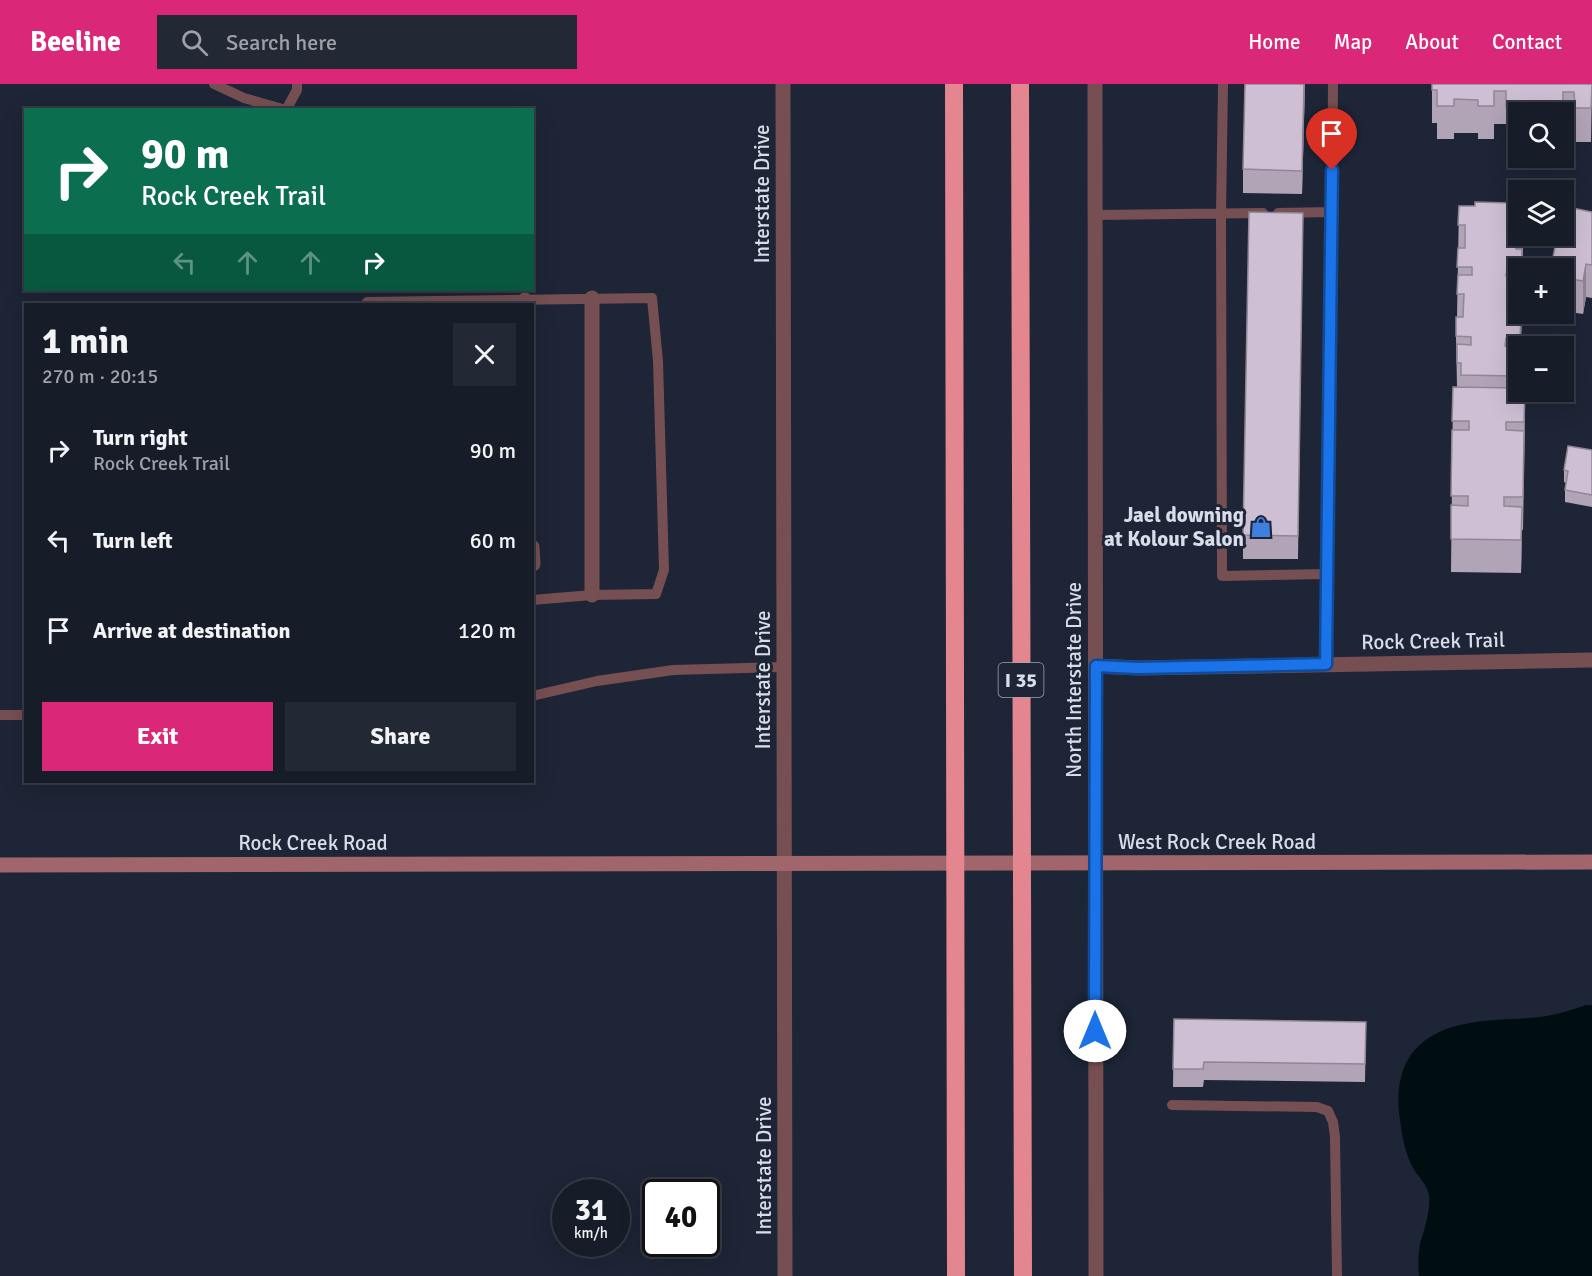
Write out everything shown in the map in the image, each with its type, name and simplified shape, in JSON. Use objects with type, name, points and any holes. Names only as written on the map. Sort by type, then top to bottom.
[{"type":"highway","points":[[954,84],[956,1276]]},
{"type":"highway","name":"I 35","points":[[1020,84],[1023,1276]]},
{"type":"main road","name":"West Rock Creek Road","points":[[627,863],[1592,862]]},
{"type":"main road","name":"Rock Creek Road","points":[[0,865],[627,863]]},
{"type":"street","name":"Interstate Drive","points":[[783,84],[785,1276]]},
{"type":"street","name":"North Interstate Drive","points":[[1095,84],[1095,1276]]},
{"type":"street","points":[[592,298],[592,596]]},
{"type":"street","name":"Rock Creek Trail","points":[[1096,666],[1138,668],[1592,660]]},
{"type":"lane","points":[[213,84],[244,98],[279,108]]},
{"type":"lane","points":[[287,108],[297,90],[297,84]]},
{"type":"lane","points":[[1223,84],[1222,576],[1327,574]]},
{"type":"lane","points":[[1326,664],[1333,84]]},
{"type":"lane","points":[[1095,214],[1332,212]]},
{"type":"lane","points":[[366,303],[652,298],[658,361],[664,570],[656,594],[534,600]]},
{"type":"lane","points":[[534,696],[597,681],[673,670],[784,667]]},
{"type":"lane","points":[[0,715],[24,715]]},
{"type":"lane","points":[[1172,1105],[1317,1107],[1328,1111],[1333,1122],[1335,1137],[1337,1276]]},
{"type":"shaded area","points":[[1592,1005],[1592,1276],[1419,1276],[1419,1248],[1428,1213],[1429,1195],[1413,1168],[1406,1150],[1398,1100],[1404,1068],[1411,1054],[1435,1034],[1451,1027],[1479,1021],[1547,1016]]},
{"type":"building","points":[[1245,84],[1304,84],[1302,171],[1243,169]]},
{"type":"building","points":[[1432,84],[1592,84],[1591,108],[1575,108],[1574,92],[1563,92],[1563,102],[1508,102],[1508,107],[1506,107],[1506,91],[1494,91],[1494,106],[1478,106],[1478,100],[1454,99],[1454,106],[1437,106],[1437,90],[1432,90]]},
{"type":"building","points":[[1475,202],[1508,203],[1508,246],[1522,249],[1522,258],[1508,258],[1506,276],[1508,276],[1508,324],[1521,324],[1520,336],[1506,338],[1508,376],[1461,375],[1461,363],[1457,363],[1457,344],[1471,345],[1471,337],[1456,336],[1456,317],[1463,317],[1464,294],[1457,294],[1458,275],[1472,275],[1472,267],[1457,267],[1458,248],[1465,248],[1465,225],[1458,225],[1459,206],[1475,206]]},
{"type":"building","points":[[1574,208],[1592,212],[1592,265],[1586,264],[1583,281],[1574,280],[1574,258],[1553,258],[1555,246],[1574,246]]},
{"type":"building","points":[[1249,212],[1303,213],[1298,536],[1243,535]]},
{"type":"building","points":[[1453,387],[1508,388],[1508,402],[1525,402],[1524,422],[1506,422],[1506,430],[1524,431],[1523,497],[1504,497],[1504,506],[1522,507],[1521,540],[1451,539],[1451,505],[1468,506],[1468,496],[1451,496],[1452,430],[1469,430],[1469,421],[1452,421]]},
{"type":"building","points":[[1568,446],[1592,450],[1592,495],[1565,490],[1568,471],[1564,470]]},
{"type":"building","points":[[1174,1019],[1366,1022],[1365,1064],[1204,1062],[1203,1069],[1173,1069]]},
{"type":"place","name":"Jael downing at Kolour Salon","points":[[1261,527]]},
{"type":"route","points":[[1095,1031],[1096,666],[1138,668],[1326,664],[1332,170]]}]
